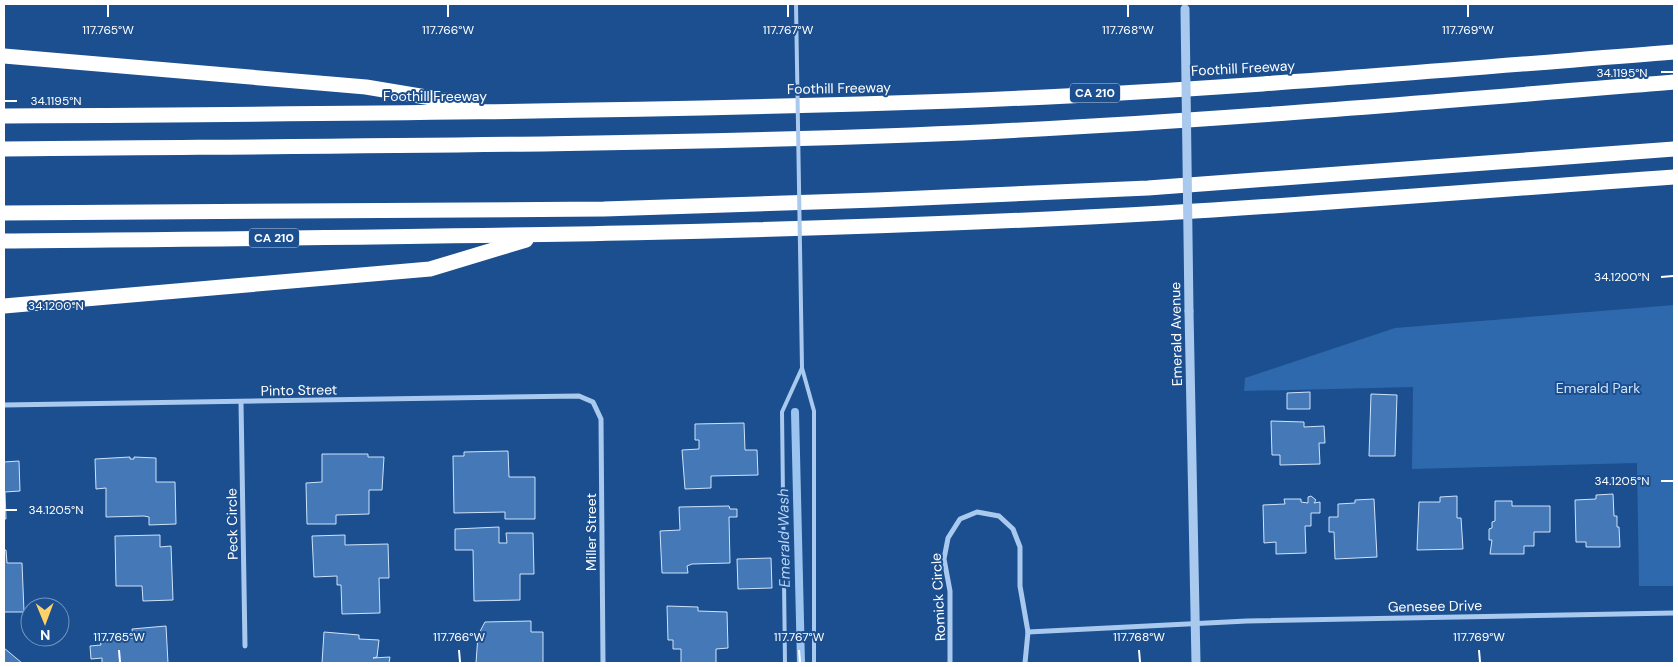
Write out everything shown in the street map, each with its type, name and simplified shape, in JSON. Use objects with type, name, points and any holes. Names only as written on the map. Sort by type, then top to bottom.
[{"type":"highway","name":"Foothill Freeway","points":[[4,116],[515,112],[966,100],[1336,79],[1674,52]]},
{"type":"highway","points":[[4,56],[366,87],[515,112]]},
{"type":"highway","points":[[4,149],[404,146],[916,135],[1258,115],[1674,82]]},
{"type":"highway","points":[[4,213],[604,209],[856,201],[1148,188],[1674,149]]},
{"type":"highway","name":"CA 210","points":[[4,241],[544,235],[1163,213],[1674,177]]},
{"type":"highway","points":[[4,306],[430,269],[544,235]]},
{"type":"street","name":"Emerald Avenue","points":[[1185,6],[1196,663]]},
{"type":"street","name":"Pinto Street","points":[[4,405],[579,396],[593,402]]},
{"type":"street","name":"Peck Circle","points":[[241,402],[245,646]]},
{"type":"street","name":"Miller Street","points":[[593,402],[601,419],[603,663]]},
{"type":"street","name":"Romick Circle","points":[[950,663],[950,591],[944,559],[948,538],[960,519],[977,512],[999,516],[1013,530],[1020,547],[1020,586],[1028,632],[1025,663]]},
{"type":"street","name":"Genesee Drive","points":[[1196,623],[1674,613]]},
{"type":"street","points":[[1028,632],[1196,623]]},
{"type":"lane","points":[[796,4],[802,368],[814,411],[814,663]]},
{"type":"lane","points":[[785,663],[782,412],[802,368]]},
{"type":"green space","name":"Emerald Park","points":[[1674,305],[1674,586],[1639,586],[1637,463],[1412,469],[1413,387],[1244,391],[1245,378],[1395,328]]},
{"type":"building","points":[[1310,392],[1310,409],[1287,409],[1287,393]]},
{"type":"building","points":[[1371,394],[1397,395],[1395,456],[1369,456]]},
{"type":"building","points":[[1271,421],[1304,422],[1304,427],[1324,426],[1325,443],[1319,443],[1320,464],[1280,465],[1280,455],[1272,455]]},
{"type":"building","points":[[744,423],[745,450],[757,450],[758,475],[711,476],[711,488],[685,489],[682,450],[699,449],[699,440],[695,440],[695,424]]},
{"type":"building","points":[[508,451],[509,477],[535,477],[535,519],[505,519],[505,512],[454,513],[453,456],[464,456],[464,452]]},
{"type":"building","points":[[322,454],[368,454],[368,457],[384,457],[382,490],[369,490],[369,514],[336,515],[336,524],[307,524],[306,483],[322,482]]},
{"type":"building","points":[[130,457],[130,459],[134,459],[134,457],[156,458],[156,482],[175,482],[176,524],[149,525],[149,517],[144,516],[106,517],[106,488],[96,489],[95,459]]},
{"type":"building","points":[[19,461],[20,491],[5,492],[6,519],[4,519],[4,462]]},
{"type":"building","points":[[1613,494],[1614,516],[1617,516],[1620,547],[1586,547],[1586,542],[1576,542],[1575,500],[1596,499],[1596,495]]},
{"type":"building","points":[[1311,496],[1316,500],[1314,503],[1320,502],[1320,513],[1311,513],[1311,526],[1305,526],[1306,553],[1276,554],[1276,542],[1264,543],[1263,505],[1285,504],[1284,499],[1301,499],[1301,502],[1308,503],[1308,497]]},
{"type":"building","points":[[1457,496],[1457,518],[1461,518],[1463,549],[1417,550],[1419,502],[1440,502],[1440,497]]},
{"type":"building","points":[[1374,499],[1377,557],[1335,559],[1334,532],[1329,532],[1329,517],[1338,517],[1338,504],[1355,503],[1355,500]]},
{"type":"building","points":[[1495,501],[1512,501],[1512,506],[1550,506],[1550,532],[1534,532],[1534,546],[1524,546],[1524,554],[1490,554],[1492,540],[1489,540],[1489,529],[1492,528],[1492,522],[1495,521]]},
{"type":"building","points":[[729,506],[730,509],[737,509],[737,517],[729,517],[730,563],[692,564],[687,566],[688,573],[662,573],[660,531],[680,530],[679,507]]},
{"type":"building","points":[[499,527],[499,543],[507,543],[506,533],[533,533],[534,574],[520,574],[520,600],[474,601],[473,550],[455,550],[455,529]]},
{"type":"building","points":[[160,535],[160,547],[171,546],[173,600],[143,601],[142,586],[116,586],[115,536]]},
{"type":"building","points":[[345,535],[345,545],[388,544],[389,578],[379,578],[380,613],[342,614],[341,585],[337,585],[337,576],[314,577],[312,536]]},
{"type":"building","points":[[4,550],[6,550],[7,563],[22,563],[23,597],[20,597],[20,612],[4,612]]},
{"type":"building","points":[[771,558],[772,588],[738,589],[737,559]]},
{"type":"building","points":[[667,606],[698,607],[698,611],[727,612],[728,648],[716,649],[716,663],[681,663],[681,649],[673,649],[673,640],[668,640]]},
{"type":"building","points":[[531,621],[531,632],[543,632],[543,663],[476,663],[478,635],[485,622]]},
{"type":"building","points":[[166,626],[168,663],[102,663],[102,658],[91,659],[90,646],[101,645],[100,640],[133,638],[132,629]]},
{"type":"building","points":[[324,632],[359,635],[359,639],[379,640],[377,657],[373,658],[390,657],[389,663],[322,663]]},
{"type":"building","points":[[4,648],[22,663],[4,663]]},
{"type":"waterway","name":"Emerald Wash","points":[[795,412],[801,663]]}]
